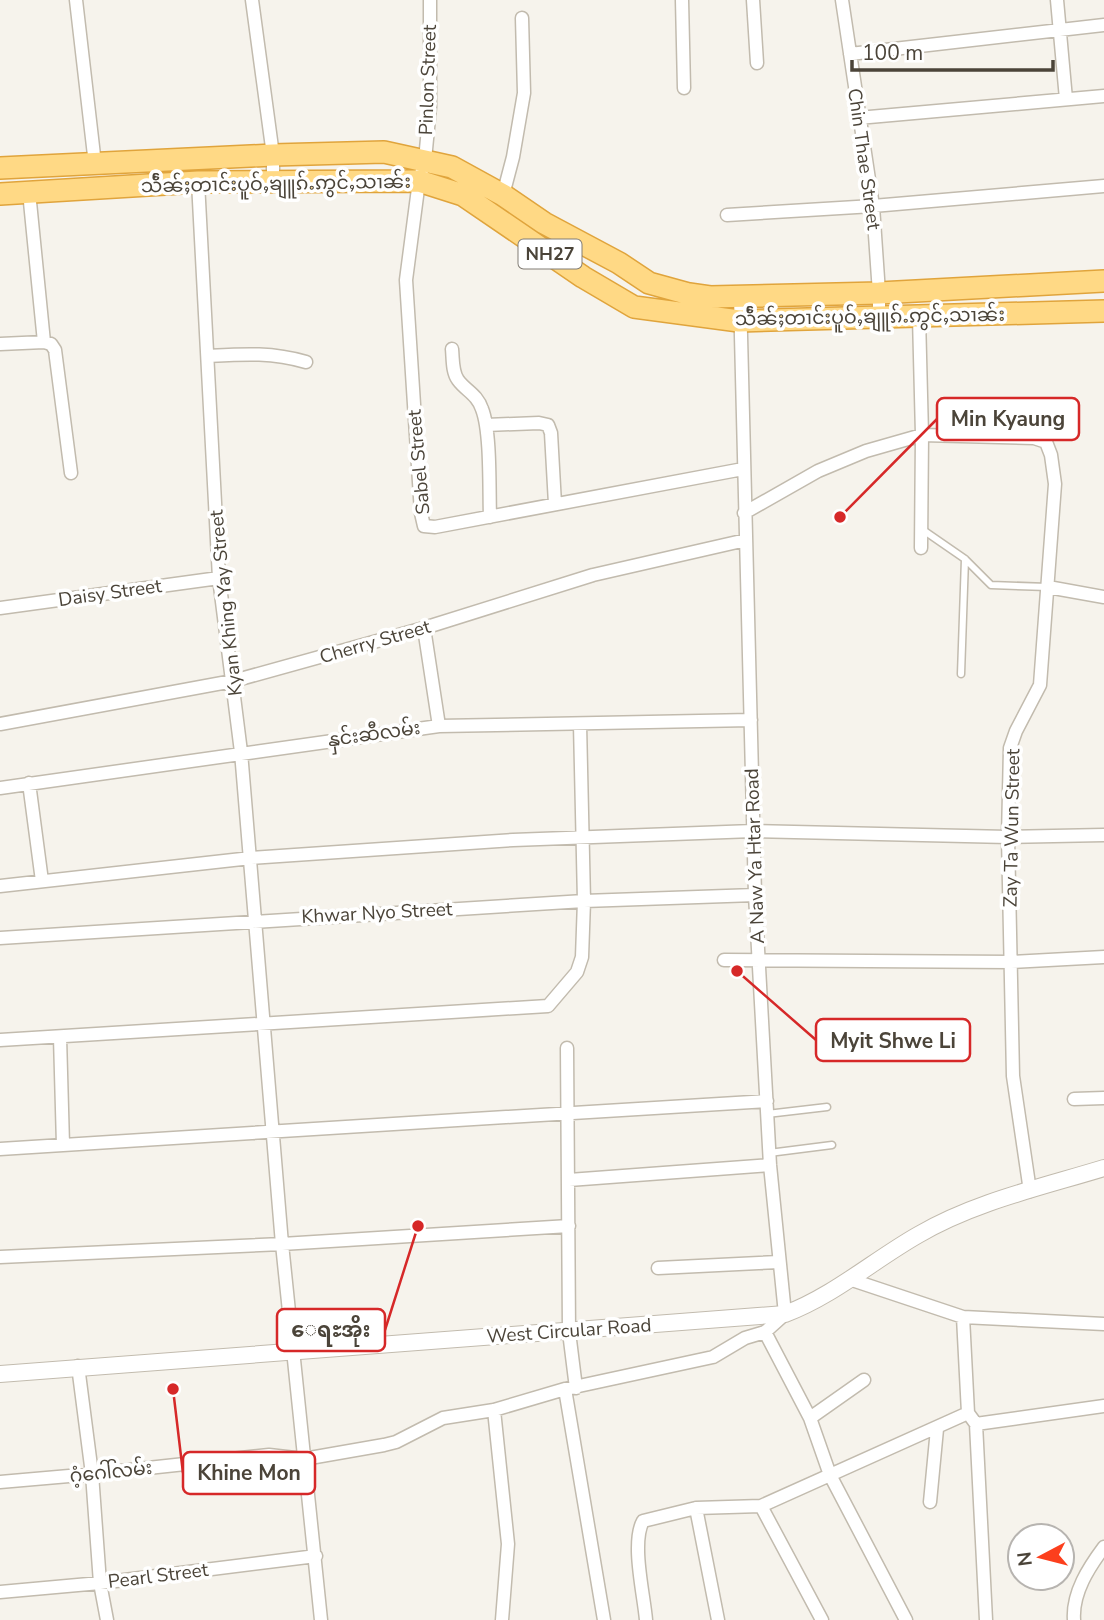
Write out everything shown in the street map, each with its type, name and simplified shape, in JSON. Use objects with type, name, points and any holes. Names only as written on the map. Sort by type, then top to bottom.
[{"type":"highway","name":"သဵႅၼ်ႈတၢင်းပူဝ်ႇၶျူၵ်ႉဢွင်ႇသၢၼ်း","points":[[0,168],[384,152],[452,167],[649,283],[689,294],[740,296],[879,293],[1104,282]]},
{"type":"highway","name":"သဵႅၼ်ႈတၢင်းပူဝ်ႇၶျူၵ်ႉဢွင်ႇသၢၼ်း","points":[[0,194],[198,182],[419,181],[463,195],[583,277],[634,307],[739,321],[1104,311]]},
{"type":"street","points":[[76,0],[95,164]]},
{"type":"street","points":[[252,0],[273,155],[273,181]]},
{"type":"street","name":"Pinlon Street","points":[[425,160],[430,107],[430,0]]},
{"type":"street","points":[[682,0],[684,88]]},
{"type":"street","points":[[754,0],[757,63]]},
{"type":"street","name":"Chin Thae Street","points":[[842,0],[873,206],[879,293],[878,318]]},
{"type":"street","points":[[1057,0],[1066,99]]},
{"type":"street","points":[[503,195],[513,157],[524,93],[522,18]]},
{"type":"street","points":[[850,54],[1104,25]]},
{"type":"street","points":[[858,118],[1104,96]]},
{"type":"street","name":"Sabel Street","points":[[425,160],[419,181],[406,280],[424,526],[435,527],[743,469]]},
{"type":"street","name":"Kyan Khing Yay Street","points":[[198,182],[219,578],[241,752],[282,1244],[321,1620]]},
{"type":"street","points":[[727,215],[873,206],[1104,186]]},
{"type":"street","points":[[29,191],[44,342]]},
{"type":"street","name":"A Naw Ya Htar Road","points":[[740,296],[755,895],[770,1159],[785,1314]]},
{"type":"street","points":[[919,317],[921,548]]},
{"type":"street","points":[[0,344],[44,342],[51,344],[55,350],[71,473]]},
{"type":"street","points":[[452,349],[454,371],[459,381],[475,395],[486,425],[490,517]]},
{"type":"street","points":[[208,356],[259,353],[281,355],[306,362]]},
{"type":"street","points":[[486,425],[548,425],[551,433],[555,504]]},
{"type":"street","points":[[744,513],[818,471],[866,451],[922,435]]},
{"type":"street","name":"Zay Ta Wun Street","points":[[922,435],[1034,438],[1046,442],[1051,455],[1055,484],[1040,685],[1010,748],[1008,837],[1013,1076],[1030,1191]]},
{"type":"street","name":"Cherry Street","points":[[0,724],[233,681],[424,628],[593,575],[746,540]]},
{"type":"street","name":"Daisy Street","points":[[0,608],[219,578]]},
{"type":"street","points":[[1048,587],[1104,597]]},
{"type":"street","points":[[424,628],[439,726]]},
{"type":"street","name":"နှင်းဆီလမ်း","points":[[0,788],[439,726],[751,720]]},
{"type":"street","points":[[0,1040],[548,1006],[577,972],[582,957],[584,901],[580,724]]},
{"type":"street","points":[[29,783],[42,881]]},
{"type":"street","points":[[0,886],[250,858],[582,838],[753,831],[1008,837],[1104,835]]},
{"type":"street","name":"Khwar Nyo Street","points":[[0,938],[584,901],[755,895]]},
{"type":"street","points":[[724,960],[1011,962],[1104,957]]},
{"type":"street","points":[[60,1037],[63,1145]]},
{"type":"street","points":[[567,1048],[570,1389],[604,1620]]},
{"type":"street","points":[[1074,1099],[1104,1098]]},
{"type":"street","points":[[0,1149],[566,1112],[767,1108]]},
{"type":"street","points":[[569,1180],[770,1159]]},
{"type":"street","name":"West Circular Road","points":[[0,1374],[785,1314],[807,1306],[919,1234],[958,1216],[1104,1168]]},
{"type":"street","points":[[0,1257],[282,1244],[569,1226]]},
{"type":"street","points":[[658,1268],[779,1262]]},
{"type":"street","points":[[849,1279],[963,1317],[1104,1324]]},
{"type":"street","points":[[502,1620],[508,1544],[494,1410],[570,1389],[713,1357],[745,1338],[765,1332],[785,1314]]},
{"type":"street","points":[[963,1317],[986,1620]]},
{"type":"street","points":[[765,1332],[810,1418],[830,1475],[906,1620]]},
{"type":"street","points":[[78,1366],[92,1474],[100,1583],[107,1620]]},
{"type":"street","points":[[810,1418],[864,1380]]},
{"type":"street","points":[[646,1620],[638,1530],[643,1521],[696,1508],[761,1506],[937,1429],[972,1419],[1104,1406]]},
{"type":"street","name":"ဂံ့ဂေါ်လမ်း","points":[[0,1482],[269,1455],[304,1459],[396,1442],[443,1418],[494,1410]]},
{"type":"street","points":[[930,1502],[937,1429]]},
{"type":"street","points":[[761,1506],[822,1620]]},
{"type":"street","points":[[696,1508],[718,1620]]},
{"type":"street","points":[[1074,1620],[1073,1609],[1078,1591],[1104,1547]]},
{"type":"street","name":"Pearl Street","points":[[0,1592],[100,1583],[316,1556]]},
{"type":"lane","points":[[921,529],[965,559],[991,585],[1048,587]]},
{"type":"lane","points":[[961,674],[965,559]]},
{"type":"lane","points":[[767,1108],[828,1107]]},
{"type":"lane","points":[[770,1159],[832,1145]]},
{"type":"place","name":"Min Kyaung","points":[[840,517]]},
{"type":"place","name":"Myit Shwe Li","points":[[737,971]]},
{"type":"place","name":"ေရႊအိုး","points":[[418,1226]]},
{"type":"place","name":"Khine Mon","points":[[173,1389]]}]
